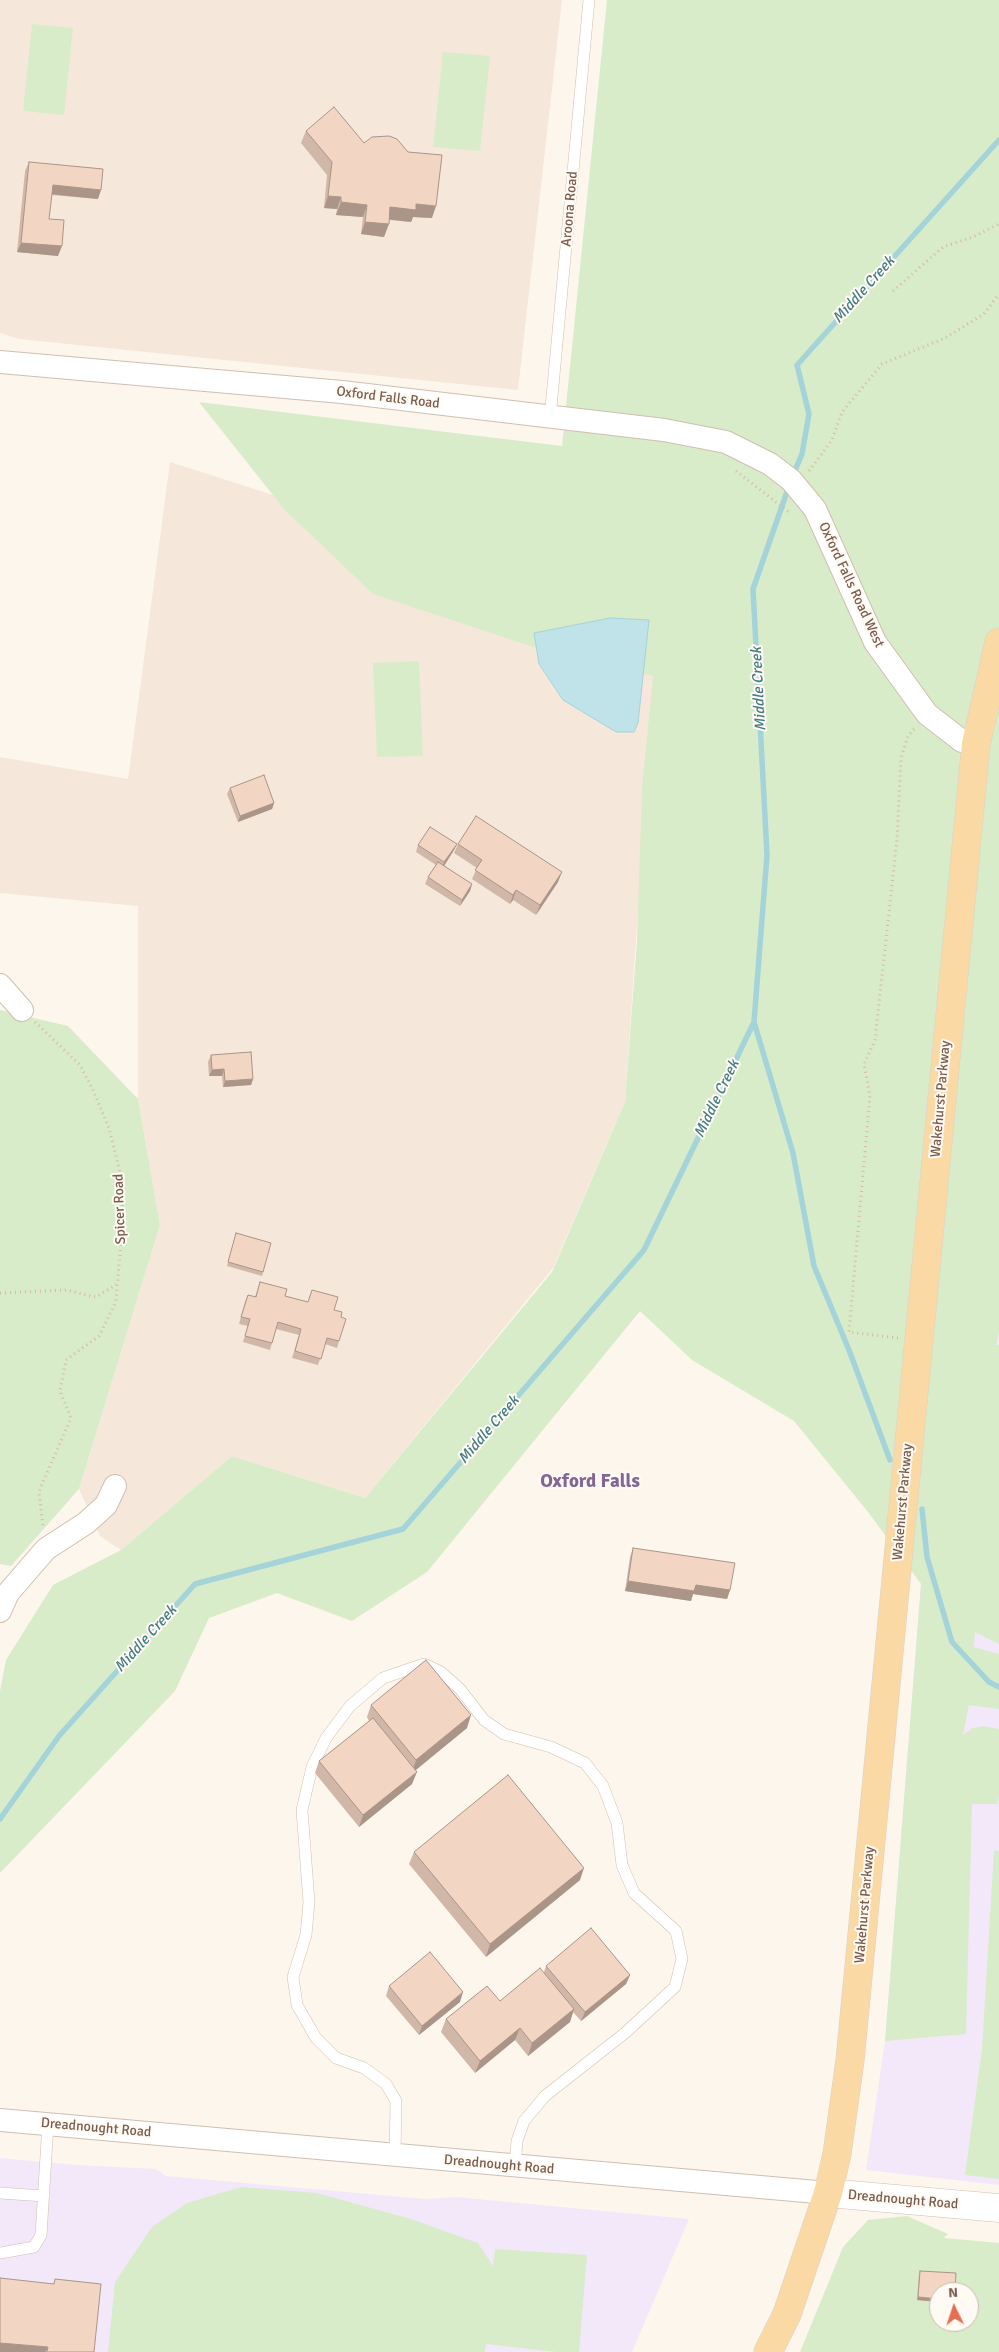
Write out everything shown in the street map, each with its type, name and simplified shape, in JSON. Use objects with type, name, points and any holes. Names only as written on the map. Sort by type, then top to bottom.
[{"type":"main road","name":"Wakehurst Parkway","points":[[768,2352],[787,2314],[828,2193],[837,2154],[850,2060],[976,744],[999,642]]},
{"type":"street","name":"Oxford Falls Road","points":[[0,362],[342,392],[664,430],[726,442],[770,464]]},
{"type":"street","name":"Oxford Falls Road West","points":[[770,464],[791,480],[815,509],[824,524],[844,575],[875,642],[927,714],[962,741],[976,744]]},
{"type":"street","points":[[0,986],[22,1010]]},
{"type":"street","points":[[0,1611],[8,1593],[46,1549],[86,1523],[106,1505],[115,1486]]},
{"type":"street","name":"Dreadnought Road","points":[[0,2120],[999,2208]]},
{"type":"lane","name":"Aroona Road","points":[[550,418],[589,0]]},
{"type":"lane","points":[[395,2155],[396,2102],[386,2084],[364,2068],[336,2058],[316,2038],[297,2005],[293,1977],[306,1935],[309,1902],[302,1810],[312,1767],[326,1738],[350,1706],[383,1678],[424,1664],[441,1672],[460,1689],[484,1720],[504,1734],[551,1747],[585,1763],[603,1786],[617,1823],[622,1865],[634,1893],[676,1931],[682,1959],[675,1987],[626,2033],[545,2096],[524,2121],[517,2141],[515,2166]]},
{"type":"lane","points":[[0,2253],[34,2247],[41,2235],[48,2124]]},
{"type":"lane","points":[[0,2193],[44,2196]]},
{"type":"path","points":[[893,291],[943,247],[972,237],[999,224]]},
{"type":"path","points":[[800,490],[803,478],[832,440],[842,412],[882,364],[945,338],[984,314],[999,294]]},
{"type":"path","points":[[754,486],[794,515]]},
{"type":"path","points":[[919,1340],[848,1332],[870,1096],[864,1064],[875,1040],[897,839],[901,758],[908,736],[927,714]]},
{"type":"path","name":"Spicer Road","points":[[22,1010],[57,1041],[80,1065],[109,1128],[120,1181],[123,1216],[116,1302],[99,1336],[66,1360],[60,1391],[72,1418],[40,1491],[46,1549]]},
{"type":"path","points":[[0,1293],[66,1290],[96,1297],[119,1283]]},
{"type":"shaded area","points":[[0,0],[562,0],[518,390],[19,339],[0,333]]},
{"type":"shaded area","points":[[170,462],[658,618],[625,1102],[553,1268],[365,1498],[232,1456],[121,1550],[100,1536],[79,1489],[160,1225],[138,1099],[138,906],[0,893],[0,757],[128,779]]},
{"type":"shaded area","points":[[999,1330],[999,2185],[866,2170],[885,2041],[921,1584],[997,1345]]},
{"type":"shaded area","points":[[0,2158],[76,2165],[156,2169],[166,2176],[425,2199],[456,2197],[689,2219],[632,2352],[0,2352]]},
{"type":"green space","points":[[607,0],[999,0],[999,1330],[997,1345],[999,1345],[999,1644],[975,1632],[974,1647],[999,1654],[999,1709],[969,1705],[963,1735],[973,1728],[984,1726],[999,1729],[999,1798],[997,1804],[972,1804],[966,2034],[885,2041],[921,1584],[868,1512],[794,1421],[692,1360],[640,1311],[427,1572],[352,1621],[277,1593],[209,1618],[175,1691],[0,1873],[0,1691],[6,1660],[53,1585],[121,1550],[232,1456],[365,1498],[552,1272],[625,1102],[637,941],[642,788],[653,676],[527,645],[373,594],[284,509],[199,402],[562,446]]},
{"type":"green space","points":[[32,24],[73,28],[64,115],[23,111]]},
{"type":"green space","points":[[443,52],[490,56],[480,151],[433,147]]},
{"type":"green space","points":[[419,661],[423,756],[377,757],[373,663]]},
{"type":"green space","points":[[0,1010],[68,1026],[138,1099],[160,1225],[79,1489],[11,1566],[0,1564]]},
{"type":"green space","points":[[994,1850],[999,1851],[999,2179],[965,2175],[982,2049]]},
{"type":"green space","points":[[241,2187],[317,2193],[411,2219],[478,2243],[493,2266],[495,2249],[587,2255],[579,2352],[557,2352],[486,2344],[485,2352],[108,2352],[115,2282],[152,2227],[187,2203]]},
{"type":"green space","points":[[907,2216],[948,2234],[944,2238],[999,2243],[999,2352],[800,2352],[843,2247],[868,2220]]},
{"type":"water","points":[[610,618],[649,620],[638,723],[634,732],[616,732],[563,700],[539,664],[534,633]]},
{"type":"building","points":[[334,107],[364,143],[372,137],[389,136],[397,139],[408,152],[442,155],[436,206],[416,204],[416,210],[390,207],[389,224],[365,222],[367,205],[341,202],[341,197],[328,196],[332,162],[306,131]]},
{"type":"building","points":[[29,162],[103,169],[101,190],[53,185],[49,219],[64,220],[62,246],[21,243]]},
{"type":"building","points":[[264,775],[274,803],[240,816],[230,788]]},
{"type":"building","points":[[476,816],[562,872],[540,905],[516,890],[513,895],[475,870],[482,860],[458,844]]},
{"type":"building","points":[[430,827],[457,844],[444,862],[418,845]]},
{"type":"building","points":[[438,862],[472,884],[462,900],[428,877]]},
{"type":"building","points":[[251,1052],[253,1079],[225,1081],[224,1069],[212,1070],[211,1055]]},
{"type":"building","points":[[236,1233],[271,1243],[263,1272],[228,1262]]},
{"type":"building","points":[[260,1282],[287,1289],[285,1296],[308,1302],[312,1290],[338,1297],[334,1310],[342,1312],[341,1317],[346,1319],[339,1341],[327,1338],[321,1359],[295,1351],[301,1329],[278,1322],[272,1343],[245,1336],[250,1319],[241,1317],[248,1295],[256,1297]]},
{"type":"building","points":[[633,1548],[735,1563],[730,1590],[696,1585],[694,1591],[628,1581]]},
{"type":"building","points":[[426,1660],[471,1715],[416,1760],[371,1705]]},
{"type":"building","points":[[373,1718],[417,1772],[363,1815],[319,1761]]},
{"type":"building","points":[[508,1775],[584,1868],[490,1944],[414,1852]]},
{"type":"building","points":[[591,1928],[630,1975],[585,2012],[546,1966]]},
{"type":"building","points":[[430,1952],[463,1992],[422,2026],[389,1986]]},
{"type":"building","points":[[540,1968],[574,2009],[532,2043],[520,2028],[480,2061],[446,2019],[487,1986],[500,2001]]},
{"type":"building","points":[[920,2271],[956,2273],[956,2282],[929,2282],[929,2298],[918,2297]]},
{"type":"building","points":[[0,2278],[54,2284],[55,2279],[101,2284],[94,2352],[47,2352],[48,2347],[0,2343]]},
{"type":"waterway","name":"Middle Creek","points":[[793,475],[802,454],[809,414],[797,365],[999,140]]},
{"type":"waterway","name":"Middle Creek","points":[[0,1819],[59,1736],[195,1584],[403,1529],[644,1250],[754,1022],[767,855],[753,589],[789,486]]},
{"type":"waterway","points":[[754,1022],[793,1153],[814,1266],[849,1350],[890,1460]]},
{"type":"waterway","points":[[922,1509],[927,1557],[952,1642],[989,1682],[999,1687]]},
{"type":"district","name":"Oxford Falls","points":[[590,1482]]}]
